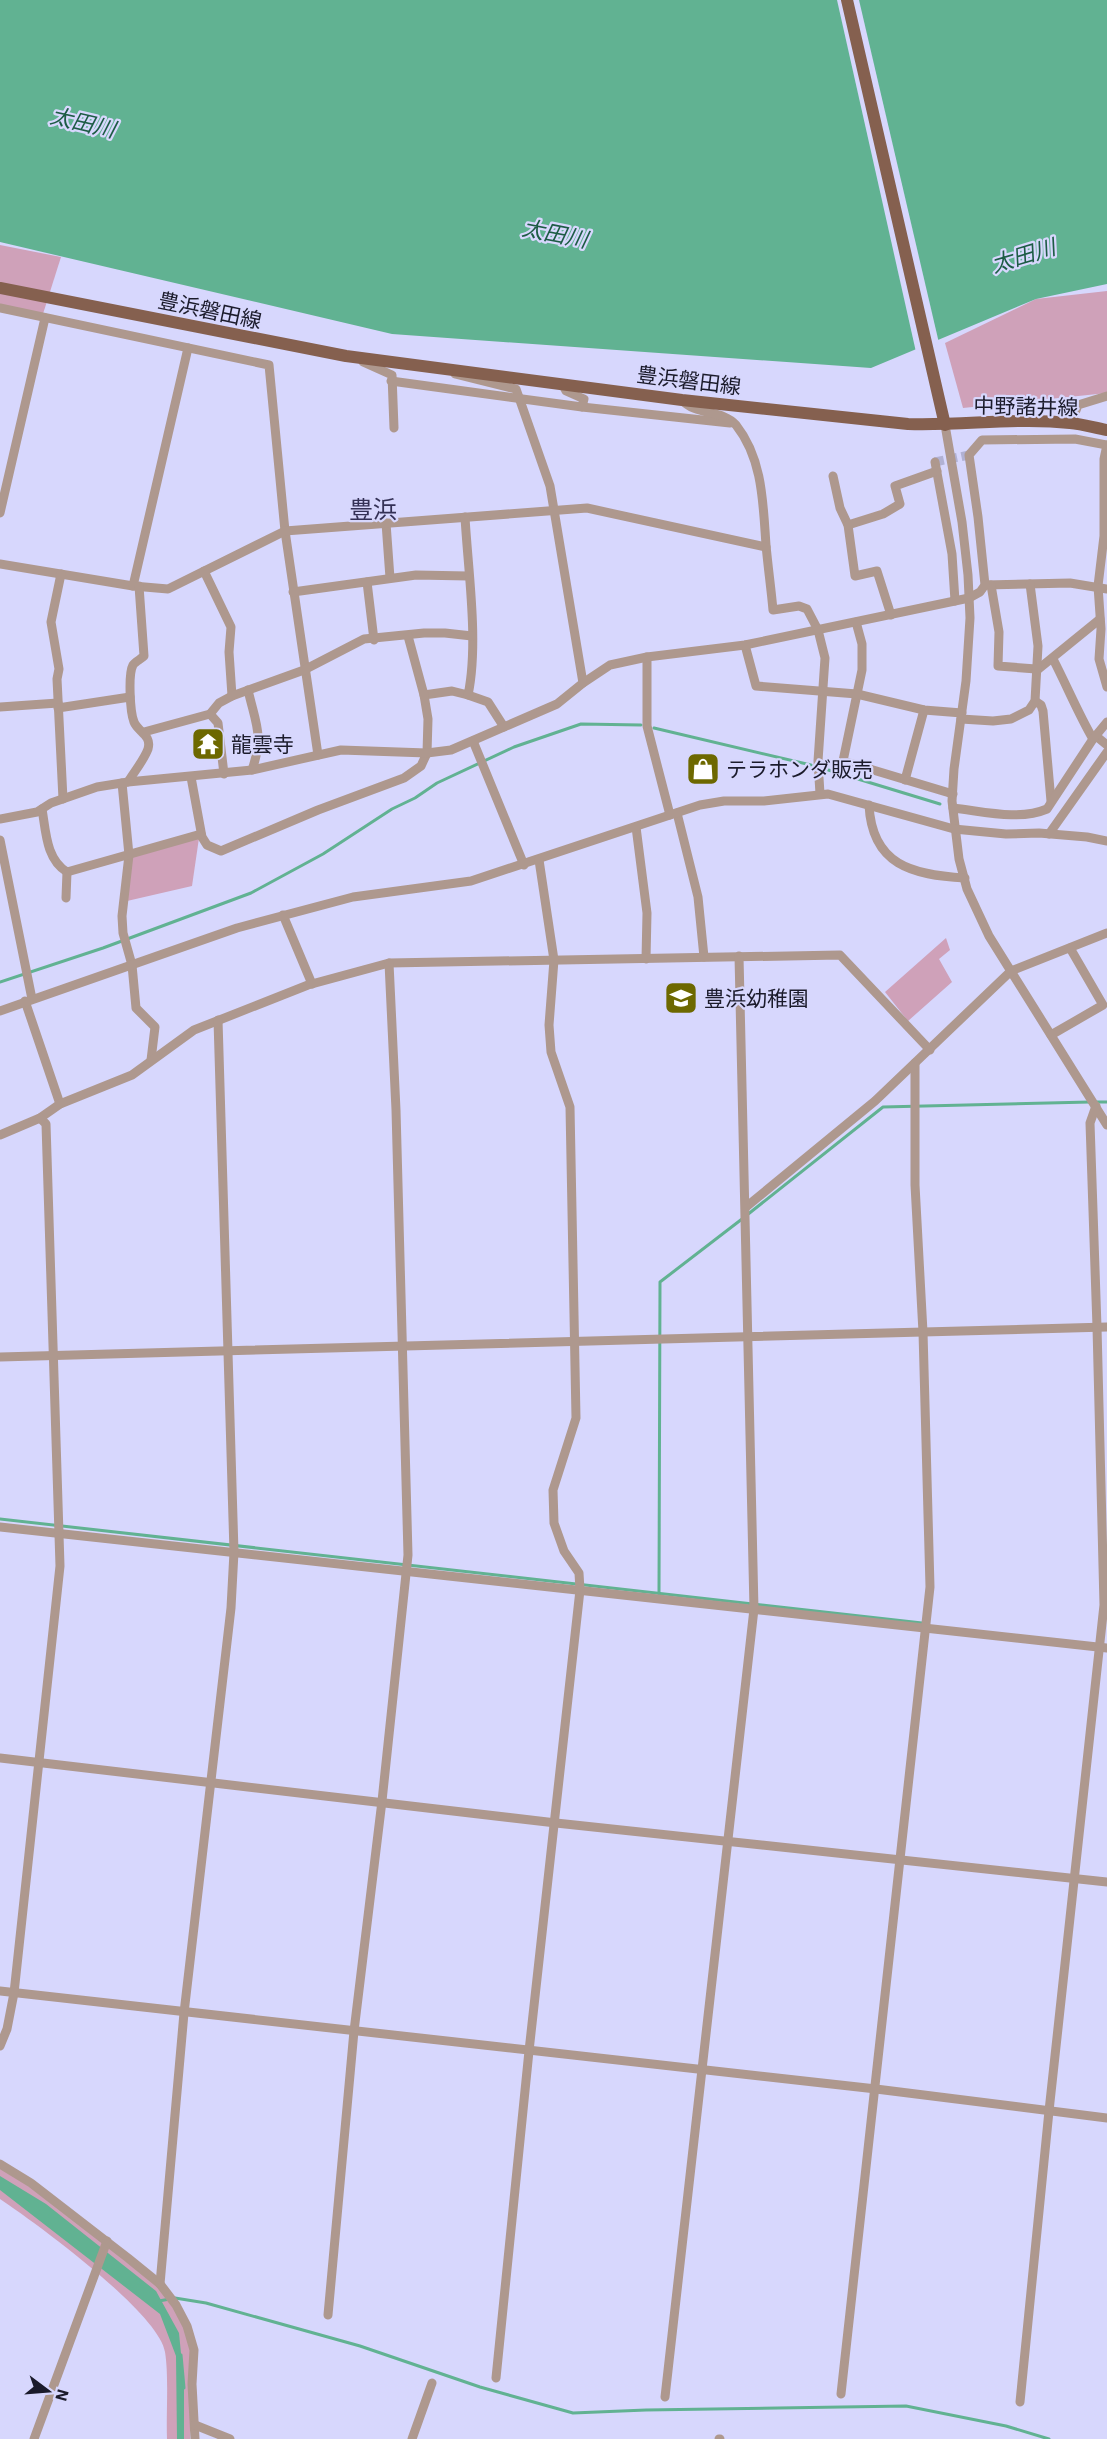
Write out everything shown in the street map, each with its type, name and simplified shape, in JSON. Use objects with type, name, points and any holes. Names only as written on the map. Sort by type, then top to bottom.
[{"type":"main road","points":[[847,0],[945,425]]},
{"type":"main road","name":"豊浜磐田線","points":[[0,288],[353,357],[682,400],[908,424],[945,425]]},
{"type":"main road","name":"中野諸井線","points":[[945,425],[1071,423],[1107,430]]},
{"type":"street","points":[[0,308],[269,365],[285,531],[318,755]]},
{"type":"street","points":[[0,513],[45,318]]},
{"type":"street","points":[[152,1060],[155,1027],[136,1008],[132,965],[123,933],[122,916],[129,855],[125,782],[148,749],[144,732],[134,723],[130,697],[131,671],[134,664],[144,656],[136,586],[188,348]]},
{"type":"street","points":[[353,357],[390,372],[394,428]]},
{"type":"street","points":[[448,370],[461,377],[516,389],[550,486],[583,683]]},
{"type":"street","points":[[391,381],[582,407],[735,424]]},
{"type":"street","points":[[563,385],[566,391],[584,399],[582,407]]},
{"type":"street","points":[[1071,423],[1078,405],[1107,396]]},
{"type":"street","points":[[682,400],[688,406],[727,418],[735,424],[747,445],[759,476],[764,501],[773,610],[799,606],[807,609],[818,630],[825,658],[818,761],[820,794]]},
{"type":"street","points":[[945,425],[962,522],[969,598],[966,681],[953,794],[954,829],[964,878],[988,936],[1107,1125]]},
{"type":"street","points":[[1100,619],[1053,659],[1036,670],[999,666],[999,632],[988,585],[969,455],[982,440],[1075,439],[1107,445],[1104,459],[1104,554],[1098,659],[1107,687]]},
{"type":"street","points":[[848,525],[884,514],[900,504],[895,486],[936,466],[952,554],[955,601]]},
{"type":"street","points":[[833,476],[840,508],[848,525],[855,576],[877,571],[891,615]]},
{"type":"street","points":[[0,564],[168,589],[285,531],[587,508],[766,547]]},
{"type":"street","points":[[465,517],[472,636],[472,675],[468,694]]},
{"type":"street","points":[[386,523],[390,578]]},
{"type":"street","points":[[204,571],[231,627],[229,652],[232,696]]},
{"type":"street","points":[[61,574],[51,622],[59,669],[57,679],[63,799]]},
{"type":"street","points":[[293,592],[416,574],[468,576]]},
{"type":"street","points":[[367,582],[374,640]]},
{"type":"street","points":[[0,819],[42,809],[96,787],[125,782],[252,770],[341,750],[427,753],[451,750],[557,704],[583,683],[610,666],[647,657],[745,645],[891,615],[969,598],[988,585],[1070,583],[1102,588]]},
{"type":"street","points":[[745,645],[756,686],[857,694],[924,710],[993,721],[1011,719],[1029,710],[1035,701],[1038,646],[1033,624],[1030,584]]},
{"type":"street","points":[[856,622],[862,644],[862,670],[843,761],[953,794]]},
{"type":"street","points":[[144,732],[210,714],[219,703],[232,696],[304,670],[364,639],[445,633],[472,636]]},
{"type":"street","points":[[191,777],[201,834],[207,845],[221,851],[318,810],[404,778],[422,766],[427,753],[428,719],[408,636]]},
{"type":"street","points":[[647,657],[647,726],[698,897],[704,957]]},
{"type":"street","points":[[1053,659],[1076,709],[1094,737],[1107,746]]},
{"type":"street","points":[[248,690],[260,738],[259,750],[252,770]]},
{"type":"street","points":[[424,695],[452,691],[468,694],[488,702],[504,728]]},
{"type":"street","points":[[0,707],[58,706],[130,697]]},
{"type":"street","points":[[1035,701],[1041,705],[1043,711],[1051,801]]},
{"type":"street","points":[[905,780],[924,710]]},
{"type":"street","points":[[210,714],[218,723],[224,774]]},
{"type":"street","points":[[953,808],[1019,815],[1038,813],[1047,808],[1094,737],[1107,722]]},
{"type":"street","points":[[473,741],[524,866]]},
{"type":"street","points":[[1049,834],[1107,752]]},
{"type":"street","points":[[0,1011],[237,928],[353,897],[471,881],[524,866],[674,814],[724,801],[764,801],[820,794],[841,796],[954,829],[1006,834],[1088,837],[1107,841]]},
{"type":"street","points":[[869,805],[870,824],[877,843],[886,855],[899,865],[916,872],[964,878]]},
{"type":"street","points":[[42,809],[52,858],[67,872],[201,834]]},
{"type":"street","points":[[636,827],[647,913],[646,959]]},
{"type":"street","points":[[0,840],[29,1000],[60,1104]]},
{"type":"street","points":[[496,2378],[529,2051],[580,1590],[579,1573],[564,1551],[554,1523],[552,1490],[576,1418],[575,1342],[570,1107],[550,1052],[554,960],[539,861]]},
{"type":"street","points":[[66,898],[67,872]]},
{"type":"street","points":[[283,915],[312,984]]},
{"type":"street","points":[[746,1207],[875,1101],[1011,971],[1107,933]]},
{"type":"street","points":[[1051,1035],[1103,1005],[1071,948]]},
{"type":"street","points":[[0,1135],[40,1118],[60,1104],[132,1075],[194,1030],[312,984],[389,963],[840,955],[930,1050]]},
{"type":"street","points":[[665,2397],[754,1609],[739,956]]},
{"type":"street","points":[[328,2315],[354,2031],[407,1572],[403,1347],[389,963]]},
{"type":"street","points":[[160,2284],[184,2013],[231,1608],[234,1552],[218,1020]]},
{"type":"street","points":[[841,2394],[930,1587],[923,1332],[915,1185],[915,1063]]},
{"type":"street","points":[[1020,2402],[1074,1879],[1103,1648],[1102,1327],[1090,1123],[1096,1106]]},
{"type":"street","points":[[0,2046],[7,2029],[14,1993],[60,1566],[46,1124],[40,1118]]},
{"type":"street","points":[[0,1357],[1102,1327]]},
{"type":"street","points":[[0,1527],[1103,1648]]},
{"type":"street","points":[[0,1758],[556,1823],[1107,1882]]},
{"type":"street","points":[[0,1991],[876,2089],[1107,2118]]},
{"type":"street","points":[[0,2164],[31,2183],[107,2241],[160,2284],[177,2305],[187,2325],[194,2350],[192,2384],[195,2439]]},
{"type":"street","points":[[34,2439],[107,2241]]},
{"type":"street","points":[[412,2439],[432,2383]]},
{"type":"street","points":[[195,2425],[230,2439]]},
{"type":"shaded area","points":[[0,245],[61,257],[42,317],[0,308]]},
{"type":"shaded area","points":[[1107,291],[1107,393],[963,408],[945,343],[1036,299]]},
{"type":"shaded area","points":[[199,838],[192,886],[127,901],[131,857]]},
{"type":"shaded area","points":[[946,938],[950,950],[939,959],[952,982],[908,1021],[885,992]]},
{"type":"shaded area","points":[[0,2164],[31,2183],[169,2296],[190,2335],[190,2439],[167,2439],[166,2362],[165,2352],[158,2335],[142,2315],[94,2270],[0,2199]]},
{"type":"water","name":"太田川","points":[[0,0],[1107,0],[1107,284],[1036,299],[871,368],[392,334],[0,242]]},
{"type":"water","points":[[0,2176],[46,2204],[156,2291],[179,2333],[184,2384],[184,2439],[177,2439],[176,2356],[160,2314],[0,2190]]},
{"type":"pier","points":[[837,0],[859,0],[939,343],[916,352]]},
{"type":"waterway","points":[[0,982],[103,948],[251,893],[323,854],[437,783],[514,747],[581,724],[641,725]]},
{"type":"waterway","points":[[654,728],[811,765]]},
{"type":"waterway","points":[[825,769],[940,804]]},
{"type":"waterway","points":[[747,1215],[883,1107],[1090,1102]]},
{"type":"waterway","points":[[1096,1102],[1107,1102]]},
{"type":"waterway","points":[[659,1594],[660,1282],[742,1219]]},
{"type":"waterway","points":[[0,1519],[922,1623]]},
{"type":"waterway","points":[[159,2301],[175,2298],[206,2303],[360,2346],[480,2387],[573,2413],[906,2406],[1006,2426],[1049,2439]]},
{"type":"waterway","points":[[181,2355],[184,2388]]},
{"type":"tunnel","points":[[935,462],[969,455]]},
{"type":"place","name":"龍雲寺","points":[[208,744]]},
{"type":"place","name":"テラホンダ販売","points":[[703,769]]},
{"type":"place","name":"豊浜幼稚園","points":[[681,998]]},
{"type":"district","name":"豊浜","points":[[373,509]]}]
